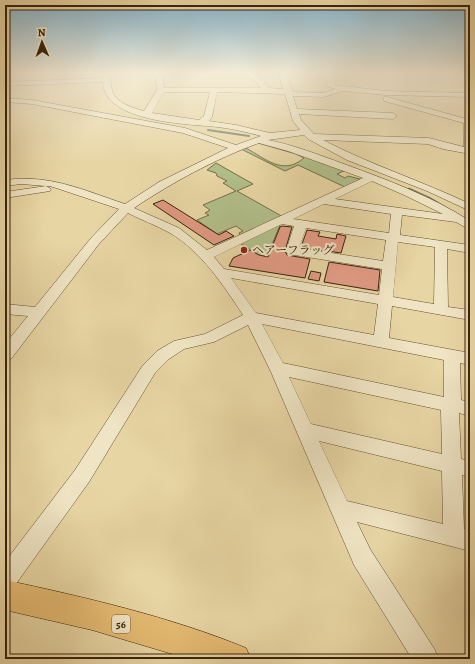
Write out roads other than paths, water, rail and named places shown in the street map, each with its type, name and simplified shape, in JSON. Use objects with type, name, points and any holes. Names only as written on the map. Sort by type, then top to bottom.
[{"type":"main road","name":"56","points":[[5,595],[79,612],[201,647],[235,659]]},
{"type":"street","points":[[37,103],[178,130],[199,135],[236,148]]},
{"type":"street","points":[[121,103],[132,111],[248,130],[270,136]]},
{"type":"street","points":[[147,114],[153,103]]},
{"type":"street","points":[[201,123],[208,117],[211,103]]},
{"type":"street","points":[[292,103],[297,121],[308,134],[350,158],[431,189],[470,208]]},
{"type":"street","points":[[389,103],[405,139]]},
{"type":"street","points":[[5,355],[95,241],[126,208],[163,184],[236,148],[270,136],[308,134],[429,141],[443,146],[469,151],[468,122],[408,103]]},
{"type":"street","points":[[294,111],[396,122]]},
{"type":"street","points":[[256,140],[286,146],[416,195],[450,210],[467,221]]},
{"type":"street","points":[[205,256],[371,178]]},
{"type":"street","points":[[402,178],[467,221]]},
{"type":"street","points":[[5,183],[41,182],[65,187],[126,208],[175,231],[205,256],[235,292],[251,317],[276,368],[362,557],[426,659]]},
{"type":"street","points":[[5,195],[65,187]]},
{"type":"street","points":[[323,201],[467,221]]},
{"type":"street","points":[[381,342],[389,266],[397,211]]},
{"type":"street","points":[[282,221],[470,249]]},
{"type":"street","points":[[301,224],[292,251],[389,266]]},
{"type":"street","points":[[440,244],[441,310]]},
{"type":"street","points":[[218,272],[470,316]]},
{"type":"street","points":[[5,309],[40,312]]},
{"type":"street","points":[[5,580],[82,476],[148,369],[163,355],[176,347],[189,342],[209,338],[251,317],[470,359]]},
{"type":"street","points":[[339,508],[462,539],[461,466],[452,405],[452,355]]},
{"type":"street","points":[[276,368],[470,409]]},
{"type":"street","points":[[304,430],[461,466]]},
{"type":"waterway","points":[[208,130],[249,136]]},
{"type":"waterway","points":[[409,189],[431,199],[470,222]]},
{"type":"place","name":"ヘアーフラッグ","points":[[244,250]]}]
